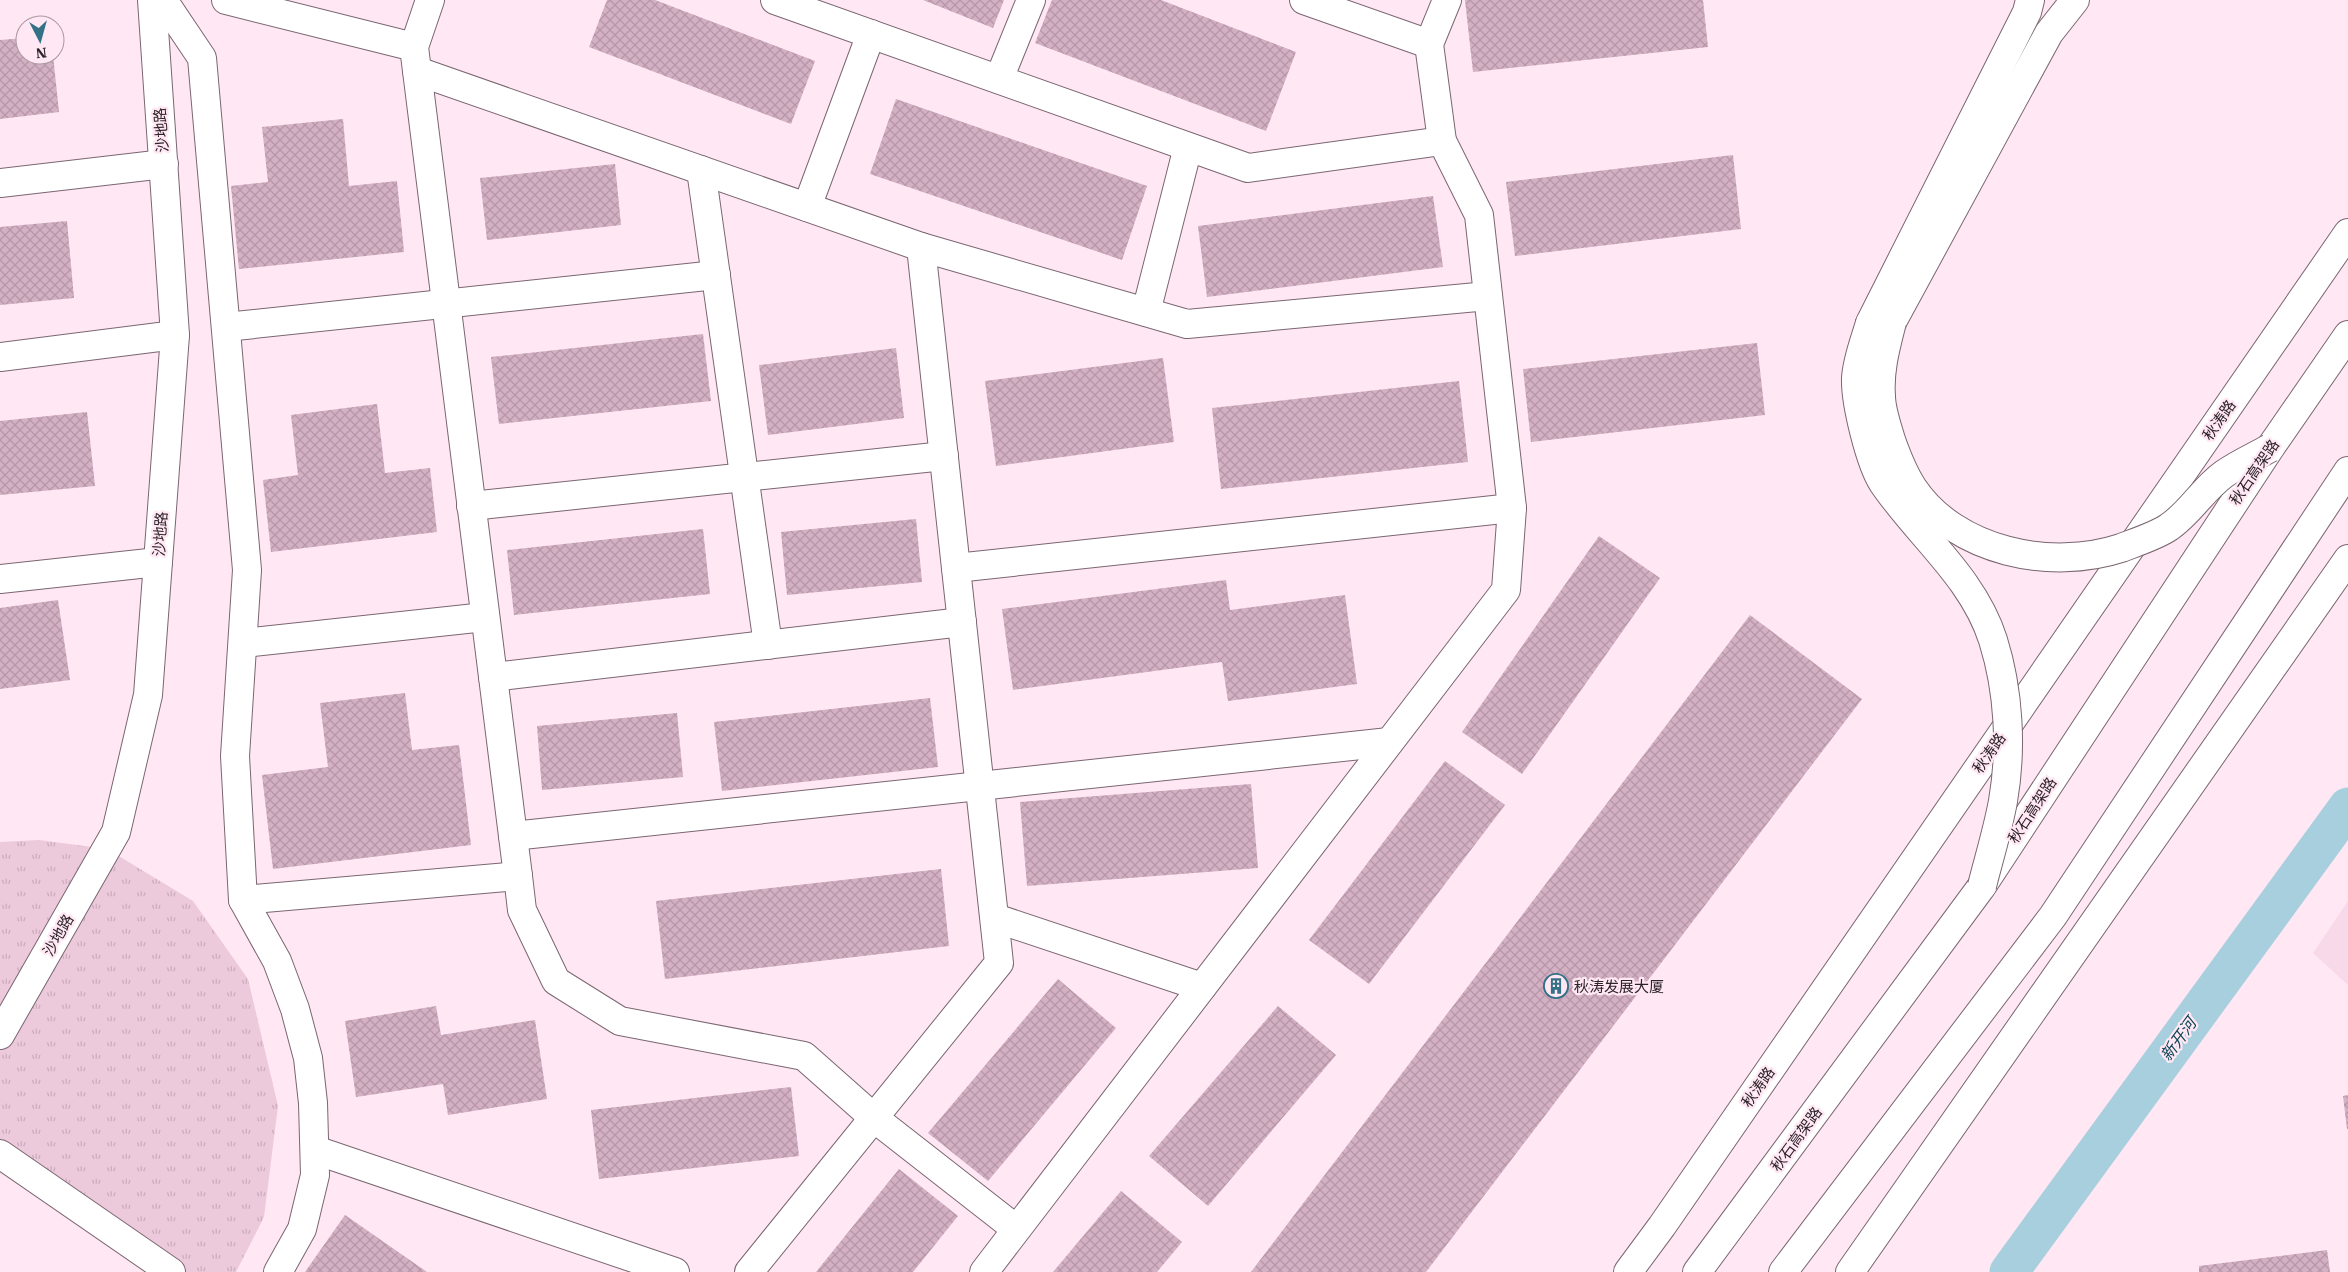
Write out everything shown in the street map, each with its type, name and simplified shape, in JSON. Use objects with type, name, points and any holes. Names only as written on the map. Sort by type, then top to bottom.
[{"type":"main road","name":"沙地路","points":[[0,1035],[116,832],[148,695],[175,335],[152,0]]},
{"type":"main road","points":[[163,0],[202,58],[226,327],[247,570],[235,756],[242,900],[277,961],[297,1018],[308,1058],[315,1175],[302,1228],[278,1272]]},
{"type":"main road","points":[[226,0],[415,59],[701,170],[921,247],[1187,324],[1488,296]]},
{"type":"main road","points":[[430,0],[415,59],[522,910],[556,981],[620,1021],[804,1056],[874,1118],[1016,1229]]},
{"type":"main road","points":[[775,0],[831,9],[871,34],[1248,168],[1442,141]]},
{"type":"main road","points":[[999,79],[1031,0]]},
{"type":"main road","points":[[1304,0],[1429,44]]},
{"type":"main road","points":[[984,1272],[1506,590],[1512,508],[1479,215],[1442,141],[1429,44],[1446,0]]},
{"type":"main road","points":[[1982,886],[2003,801],[2008,742],[2005,701],[1993,640],[1973,599],[1949,562],[1882,481],[1860,413],[1856,377],[1870,323],[2027,12],[2030,0]]},
{"type":"main road","points":[[2075,0],[2049,34],[1892,322],[1883,357],[1881,396],[1886,426],[1898,460],[1914,489],[1938,514],[1963,532],[1991,546],[2036,557],[2080,556],[2120,548],[2169,527],[2223,475],[2270,448]]},
{"type":"main road","points":[[807,207],[871,34]]},
{"type":"main road","points":[[1146,312],[1188,147]]},
{"type":"main road","points":[[0,183],[164,164]]},
{"type":"main road","points":[[701,170],[768,645]]},
{"type":"main road","name":"秋涛路","points":[[1628,1272],[1662,1226],[2348,233]]},
{"type":"main road","points":[[749,1272],[999,963],[921,247]]},
{"type":"main road","points":[[226,327],[716,275]]},
{"type":"main road","name":"秋石高架路","points":[[1697,1272],[1982,886],[2270,448],[2348,334]]},
{"type":"main road","points":[[0,357],[175,335]]},
{"type":"main road","points":[[471,506],[944,456]]},
{"type":"main road","points":[[1782,1272],[2053,916],[2348,470]]},
{"type":"main road","points":[[2322,509],[2348,484]]},
{"type":"main road","points":[[956,568],[1512,508]]},
{"type":"main road","points":[[1857,1270],[2348,559]]},
{"type":"main road","points":[[0,579],[158,562]]},
{"type":"main road","points":[[243,643],[485,617]]},
{"type":"main road","points":[[493,677],[962,622]]},
{"type":"main road","points":[[513,836],[1389,742]]},
{"type":"main road","points":[[242,900],[518,876]]},
{"type":"main road","points":[[995,918],[1202,987]]},
{"type":"main road","points":[[315,1150],[675,1272]]},
{"type":"main road","points":[[0,1154],[171,1272]]},
{"type":"shaded area","points":[[2348,901],[2348,985],[2313,953]]},
{"type":"green space","points":[[39,840],[107,849],[193,901],[248,979],[278,1106],[264,1217],[236,1272],[171,1272],[0,1154],[0,842]]},
{"type":"building","points":[[607,0],[655,0],[815,61],[791,124],[589,47]]},
{"type":"building","points":[[923,0],[1004,0],[993,28]]},
{"type":"building","points":[[1052,0],[1161,0],[1296,52],[1266,131],[1035,43]]},
{"type":"building","points":[[1465,0],[1703,0],[1708,47],[1473,72]]},
{"type":"building","points":[[15,39],[15,65],[54,65],[59,112],[0,119],[0,40]]},
{"type":"building","points":[[896,99],[1147,186],[1122,260],[870,174]]},
{"type":"building","points":[[343,119],[349,186],[397,181],[404,252],[239,269],[231,186],[268,182],[262,127]]},
{"type":"building","points":[[1733,155],[1741,229],[1515,256],[1506,182]]},
{"type":"building","points":[[615,164],[621,225],[487,240],[480,178]]},
{"type":"building","points":[[1433,196],[1443,267],[1207,297],[1198,226]]},
{"type":"building","points":[[67,221],[74,298],[0,305],[0,227]]},
{"type":"building","points":[[703,334],[711,401],[499,424],[491,357]]},
{"type":"building","points":[[1757,343],[1765,415],[1531,442],[1523,369]]},
{"type":"building","points":[[896,348],[904,418],[768,435],[759,365]]},
{"type":"building","points":[[1163,358],[1174,442],[996,466],[985,381]]},
{"type":"building","points":[[1459,381],[1468,462],[1221,489],[1212,408]]},
{"type":"building","points":[[377,404],[385,473],[430,468],[437,532],[271,552],[263,480],[298,475],[291,415]]},
{"type":"building","points":[[87,412],[95,486],[0,495],[0,421]]},
{"type":"building","points":[[916,519],[922,582],[787,595],[781,532]]},
{"type":"building","points":[[703,529],[710,594],[514,615],[507,550]]},
{"type":"building","points":[[1599,536],[1660,578],[1522,774],[1462,732]]},
{"type":"building","points":[[1226,580],[1230,610],[1345,595],[1357,684],[1228,701],[1222,662],[1013,690],[1002,609]]},
{"type":"building","points":[[58,600],[70,680],[0,689],[0,608]]},
{"type":"building","name":"秋涛发展大厦","points":[[1750,615],[1862,699],[1426,1272],[1251,1272]]},
{"type":"building","points":[[405,693],[412,750],[459,745],[471,845],[273,869],[262,775],[328,767],[320,703]]},
{"type":"building","points":[[930,698],[938,767],[722,791],[714,722]]},
{"type":"building","points":[[677,713],[683,777],[542,790],[537,726]]},
{"type":"building","points":[[1445,761],[1505,805],[1369,984],[1309,940]]},
{"type":"building","points":[[1251,784],[1258,868],[1027,886],[1020,802]]},
{"type":"building","points":[[941,869],[949,946],[665,979],[656,901]]},
{"type":"building","points":[[1058,979],[1116,1028],[988,1181],[928,1133]]},
{"type":"building","points":[[436,1006],[441,1035],[535,1020],[547,1099],[448,1115],[443,1084],[356,1097],[345,1021]]},
{"type":"building","points":[[1278,1006],[1336,1055],[1208,1206],[1149,1156]]},
{"type":"building","points":[[791,1087],[799,1156],[599,1179],[591,1110]]},
{"type":"building","points":[[2348,1095],[2348,1129],[2347,1129],[2343,1096]]},
{"type":"building","points":[[899,1169],[958,1216],[913,1272],[816,1272]]},
{"type":"building","points":[[1121,1191],[1182,1242],[1157,1272],[1053,1272]]},
{"type":"building","points":[[345,1215],[427,1272],[305,1272]]},
{"type":"building","points":[[2327,1250],[2330,1272],[2199,1272],[2199,1266]]},
{"type":"waterway","name":"新开河","points":[[2009,1272],[2348,807]]},
{"type":"place","name":"秋涛发展大厦","points":[[1556,986]]}]
